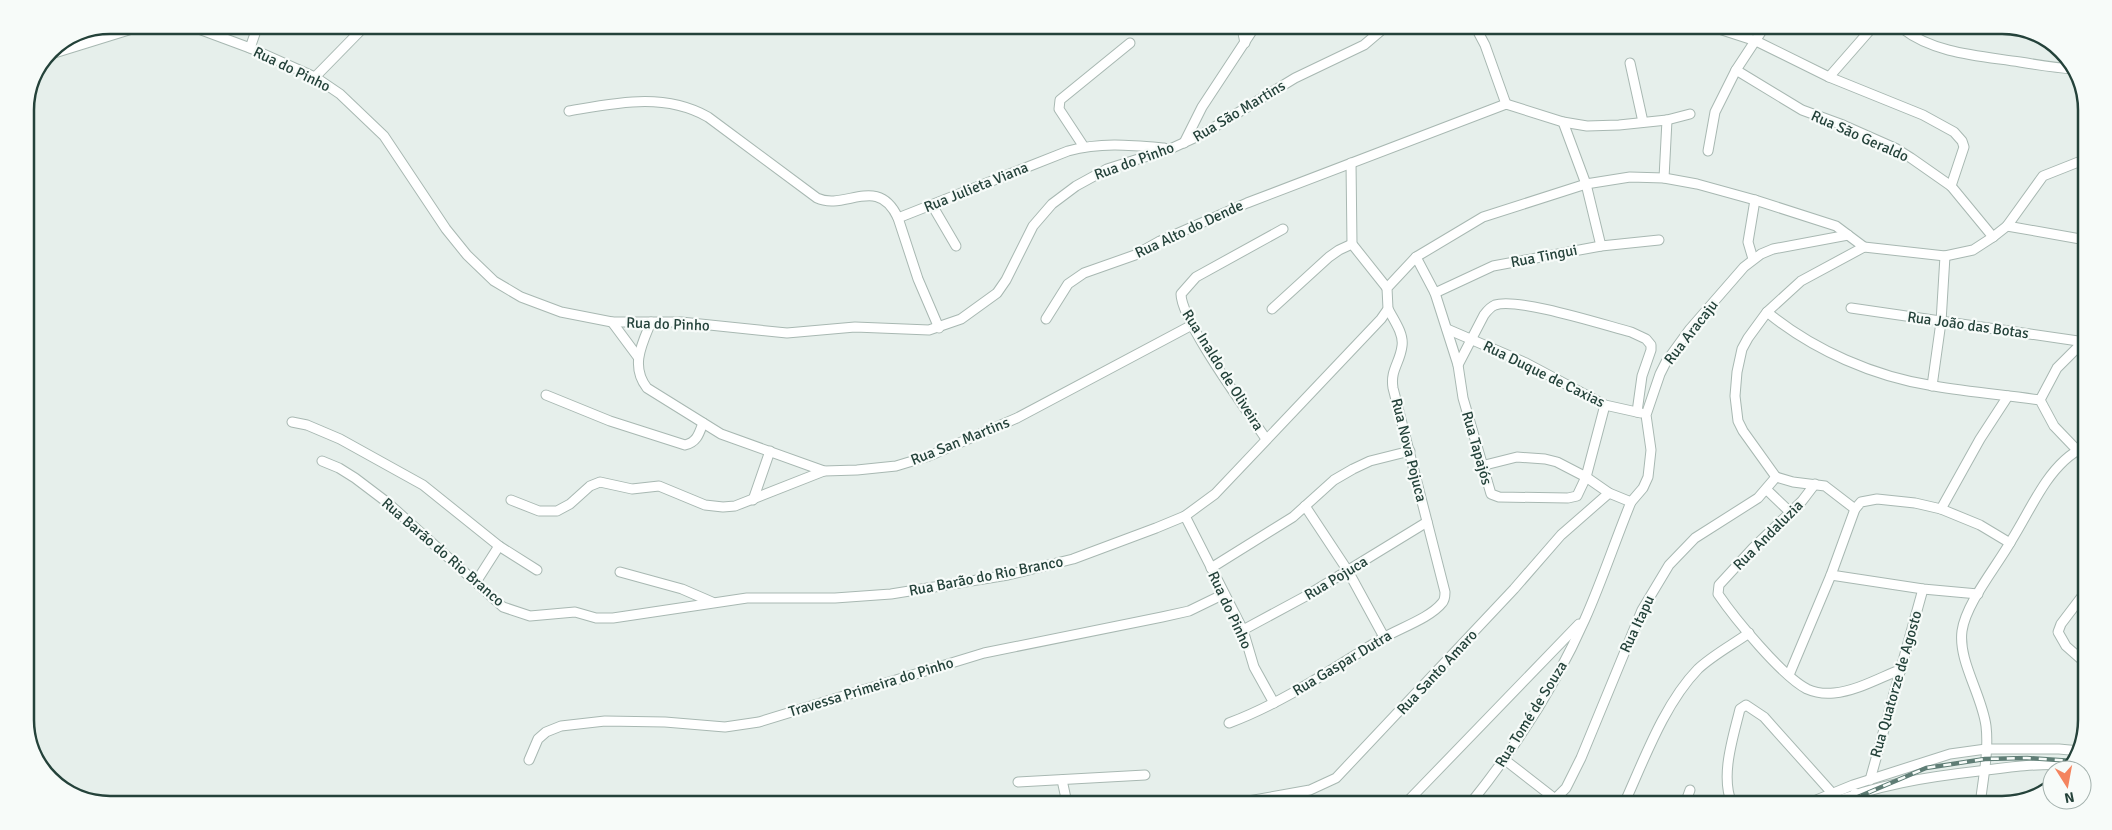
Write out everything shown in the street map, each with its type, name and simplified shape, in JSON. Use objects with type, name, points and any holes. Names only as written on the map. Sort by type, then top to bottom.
[{"type":"street","points":[[64,50],[117,34]]},
{"type":"street","name":"Rua do Pinho","points":[[212,34],[250,48],[316,77],[340,94],[384,136],[446,229],[467,255],[494,281],[535,303],[579,316],[612,322],[701,324],[773,333],[855,327],[912,331],[939,328],[974,311],[997,293],[1009,275],[1034,226],[1043,213],[1062,195],[1107,169],[1184,143]]},
{"type":"street","points":[[250,48],[255,34]]},
{"type":"street","points":[[316,77],[357,34]]},
{"type":"street","points":[[1243,34],[1245,43]]},
{"type":"street","name":"Rua São Martins","points":[[1184,143],[1202,107],[1250,34]]},
{"type":"street","name":"Rua São Martins","points":[[1184,143],[1232,117],[1295,78],[1364,44],[1376,34]]},
{"type":"street","points":[[1479,34],[1485,45],[1506,104],[1562,122],[1598,126],[1667,120],[1690,114]]},
{"type":"street","points":[[1734,34],[1756,41],[1829,77],[1923,115],[1954,132],[1962,141],[1964,147],[1951,186]]},
{"type":"street","points":[[1708,151],[1715,112],[1736,70],[1760,34]]},
{"type":"street","points":[[1829,77],[1867,34]]},
{"type":"street","points":[[1911,34],[1921,40],[1946,49],[2065,68]]},
{"type":"street","points":[[1084,147],[1059,108],[1058,103],[1130,43]]},
{"type":"street","points":[[1630,63],[1643,122]]},
{"type":"street","name":"Rua São Geraldo","points":[[1736,70],[1802,110],[1895,148],[1951,186],[1993,238]]},
{"type":"street","points":[[569,111],[645,100],[695,109],[817,198],[826,202],[865,195],[882,198],[892,206],[898,218],[918,279],[939,328]]},
{"type":"street","name":"Rua Alto do Dende","points":[[1046,319],[1068,284],[1084,273],[1135,255],[1160,240],[1247,203],[1506,104]]},
{"type":"street","points":[[1664,178],[1667,120]]},
{"type":"street","points":[[1562,122],[1586,184],[1601,246]]},
{"type":"street","name":"Rua Julieta Viana","points":[[898,218],[1068,151],[1084,147],[1121,144],[1170,149]]},
{"type":"street","points":[[1387,288],[1416,258],[1483,217],[1586,184],[1630,177],[1664,178],[1697,184],[1755,200],[1836,226],[1864,247],[1945,256],[1973,250],[1993,238],[2007,226],[2043,176],[2078,162]]},
{"type":"street","points":[[1351,163],[1352,244],[1387,288],[1388,309]]},
{"type":"street","points":[[1753,259],[1748,242],[1755,200]]},
{"type":"street","points":[[932,205],[956,246]]},
{"type":"street","points":[[2007,226],[2078,239]]},
{"type":"street","name":"Rua Inaldo de Oliveira","points":[[1266,439],[1192,325],[1181,301],[1181,294],[1196,277],[1283,229]]},
{"type":"street","name":"Rua Aracaju","points":[[1585,619],[1631,502],[1643,488],[1648,477],[1650,444],[1646,415],[1666,362],[1690,329],[1753,259],[1773,249],[1848,236]]},
{"type":"street","name":"Rua Tingui","points":[[1435,293],[1493,266],[1601,246],[1659,240]]},
{"type":"street","points":[[1272,309],[1329,256],[1352,244]]},
{"type":"street","points":[[1855,509],[1829,489],[1815,484],[1793,482],[1776,477],[1738,422],[1735,396],[1737,372],[1742,349],[1767,312],[1801,281],[1864,247]]},
{"type":"street","points":[[1932,386],[1941,322],[1945,256]]},
{"type":"street","name":"Rua Tapajós","points":[[1416,258],[1435,293],[1447,329],[1458,365],[1463,398],[1481,466],[1491,494],[1498,497],[1574,497],[1579,494],[1586,477],[1605,405]]},
{"type":"street","points":[[1458,365],[1488,309],[1502,304],[1522,304],[1631,332],[1646,339],[1651,345],[1642,376],[1637,412]]},
{"type":"street","name":"Rua João das Botas","points":[[1851,308],[1941,322],[2027,332],[2078,341]]},
{"type":"street","name":"Rua Barão do Rio Branco","points":[[322,461],[339,468],[355,478],[388,503],[503,607],[530,616],[575,612],[605,619],[713,602],[766,597],[835,598],[891,594],[1008,575],[1073,559],[1185,516],[1224,485],[1266,439],[1338,367],[1388,309]]},
{"type":"street","name":"Rua Nova Pojuca","points":[[1388,309],[1401,338],[1402,346],[1392,376],[1445,592]]},
{"type":"street","points":[[1767,312],[1785,327],[1828,350],[1870,369],[1932,386],[2040,400]]},
{"type":"street","points":[[612,322],[638,357]]},
{"type":"street","points":[[638,357],[652,322]]},
{"type":"street","name":"Rua San Martins","points":[[638,357],[641,377],[647,388],[703,423],[721,434],[824,471],[896,466],[929,456],[1017,418],[1192,325]]},
{"type":"street","name":"Rua Duque de Caxias","points":[[1447,329],[1472,338],[1526,363],[1605,405],[1646,415]]},
{"type":"street","points":[[2040,400],[2057,368],[2078,348]]},
{"type":"street","points":[[546,395],[610,421],[685,445],[692,443],[698,438],[703,423]]},
{"type":"street","points":[[1941,509],[1980,439],[2008,396]]},
{"type":"street","points":[[2040,400],[2048,418],[2078,446]]},
{"type":"street","points":[[292,422],[307,425],[340,439],[423,485],[499,546],[537,570]]},
{"type":"street","points":[[753,500],[770,451]]},
{"type":"street","points":[[1211,568],[1286,522],[1334,480],[1370,461],[1410,451]]},
{"type":"street","points":[[1981,796],[1986,749],[1986,727],[1983,710],[1966,661],[1962,632],[1978,594],[2046,483],[2078,452]]},
{"type":"street","points":[[1481,466],[1518,457],[1531,457],[1557,462],[1586,477],[1609,493],[1631,502]]},
{"type":"street","points":[[512,500],[539,510],[557,511],[570,504],[590,486],[600,482],[632,489],[659,486],[695,501],[723,507],[735,506],[824,471]]},
{"type":"street","name":"Rua Itapu","points":[[1556,796],[1566,788],[1581,758],[1642,610],[1669,565],[1695,538],[1743,508],[1767,490],[1776,477]]},
{"type":"street","name":"Rua Andaluzia","points":[[1749,633],[1718,594],[1719,585],[1802,501],[1815,484]]},
{"type":"street","points":[[1767,490],[1790,512]]},
{"type":"street","name":"Rua Santo Amaro","points":[[1276,796],[1310,790],[1336,778],[1494,611],[1561,535],[1609,493]]},
{"type":"street","points":[[1788,675],[1831,575],[1855,509],[1864,500],[1877,499],[1916,503],[1941,509],[1980,525],[2010,543]]},
{"type":"street","points":[[1304,506],[1348,571],[1384,637]]},
{"type":"street","name":"Rua do Pinho","points":[[1185,516],[1243,630],[1254,667],[1274,703]]},
{"type":"street","name":"Rua Pojuca","points":[[1243,630],[1348,571],[1427,522]]},
{"type":"street","points":[[476,582],[499,546]]},
{"type":"street","points":[[620,572],[682,589],[713,602]]},
{"type":"street","points":[[1831,575],[1923,589],[1978,594]]},
{"type":"street","name":"Rua Quatorze de Agosto","points":[[1870,780],[1923,589]]},
{"type":"street","name":"Rua Gaspar Dutra","points":[[1229,722],[1257,713],[1325,675],[1384,637],[1438,607],[1445,599],[1445,592]]},
{"type":"street","name":"Travessa Primeira do Pinho","points":[[529,760],[538,739],[546,732],[561,726],[613,722],[665,722],[725,726],[759,722],[984,653],[1189,611],[1224,594]]},
{"type":"street","points":[[2078,602],[2061,624],[2058,632],[2066,646],[2078,657]]},
{"type":"street","points":[[1413,796],[1585,619]]},
{"type":"street","name":"Rua Tomé de Souza","points":[[1476,796],[1505,760],[1564,661],[1585,619]]},
{"type":"street","points":[[1628,796],[1660,727],[1688,681],[1706,663],[1749,633],[1788,675],[1806,688],[1817,693],[1834,693],[1848,690],[1902,669]]},
{"type":"street","points":[[1729,796],[1726,776],[1740,709],[1746,705],[1764,716],[1832,792]]},
{"type":"street","points":[[1823,796],[1934,758],[1986,749],[2071,751]]},
{"type":"street","points":[[1505,760],[1551,796]]},
{"type":"street","points":[[1848,796],[1912,780],[2015,766],[2042,766]]},
{"type":"street","points":[[1018,782],[1145,775]]},
{"type":"street","points":[[1062,780],[1065,796]]},
{"type":"street","points":[[1688,796],[1690,790]]},
{"type":"railway","points":[[1860,796],[1926,768],[1985,759],[2027,758],[2058,760]]}]
